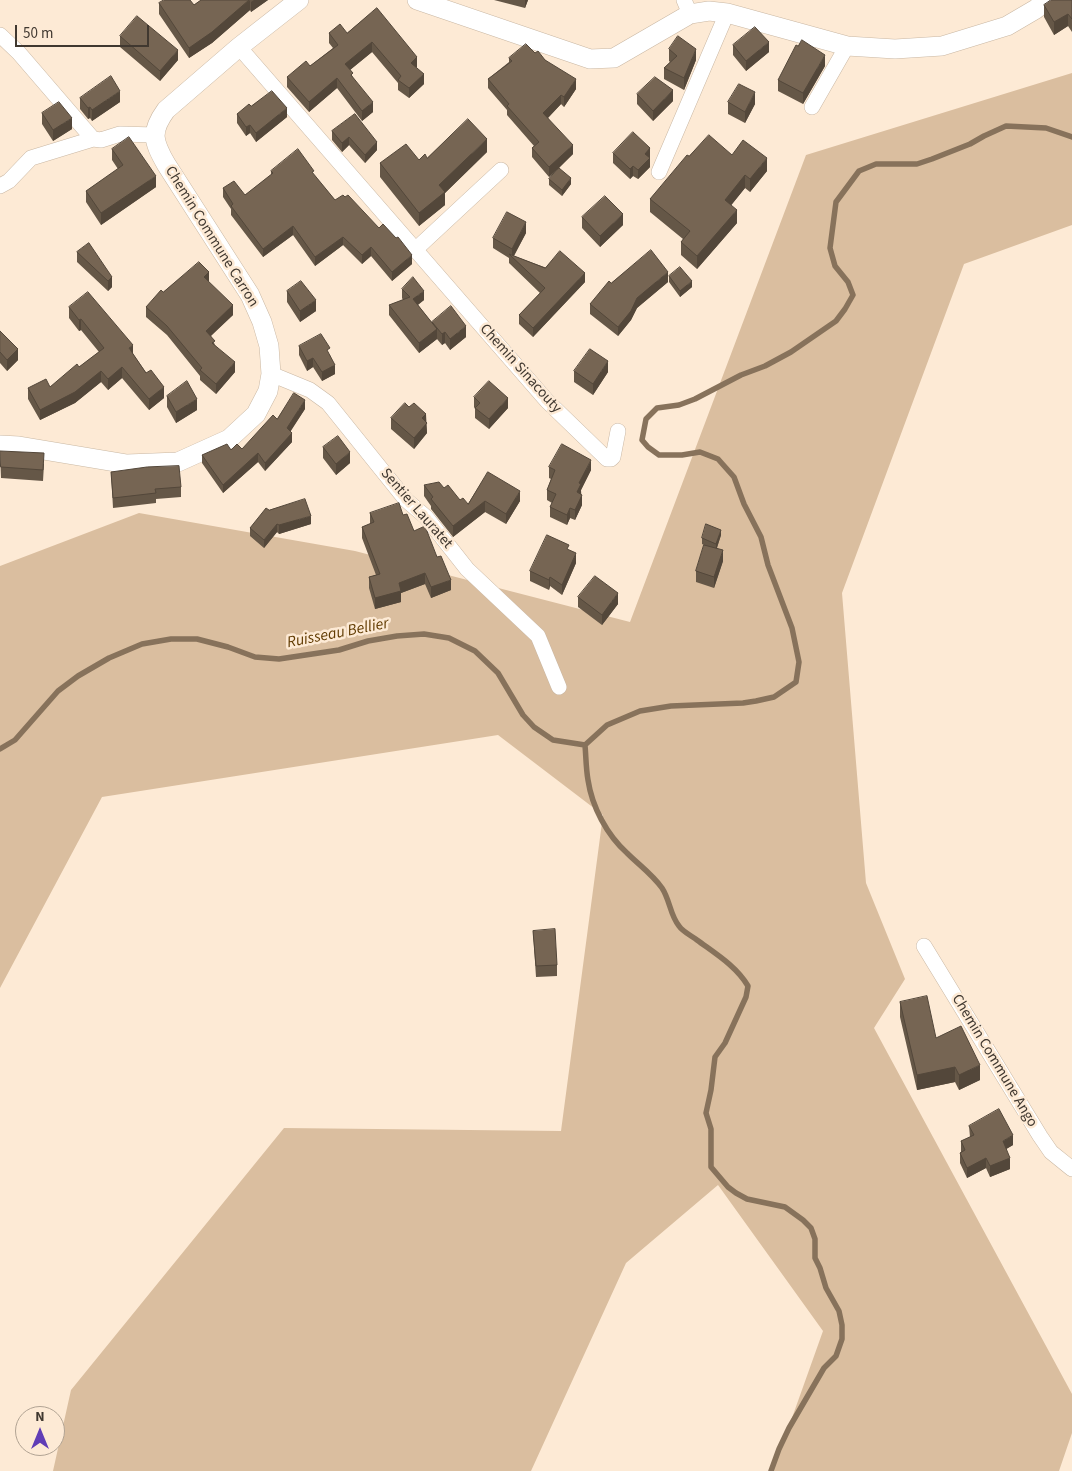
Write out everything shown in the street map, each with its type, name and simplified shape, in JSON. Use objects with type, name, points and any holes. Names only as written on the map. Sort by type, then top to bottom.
[{"type":"street","points":[[0,186],[9,181],[31,158],[93,139],[101,140],[120,134],[155,135],[157,122],[166,110],[239,47],[299,0]]},
{"type":"street","points":[[416,0],[590,59],[614,58],[687,7],[727,13],[847,46],[895,48],[942,46],[1007,26],[1036,9],[1046,0]]},
{"type":"street","points":[[659,172],[727,13]]},
{"type":"street","points":[[0,35],[42,79],[93,139]]},
{"type":"street","points":[[812,107],[847,46]]},
{"type":"street","name":"Chemin Sinacouty","points":[[239,47],[547,401],[607,459],[613,457],[618,431]]},
{"type":"street","name":"Chemin Commune Carron","points":[[0,445],[19,446],[127,464],[178,462],[229,439],[256,414],[268,391],[271,374],[269,346],[262,322],[250,294],[166,164],[157,148],[155,135]]},
{"type":"street","points":[[416,249],[502,170]]},
{"type":"street","name":"Sentier Lauratet","points":[[271,374],[310,390],[328,403],[406,500],[426,517],[466,568],[538,636],[559,687]]},
{"type":"street","name":"Chemin Commune Ango","points":[[924,946],[1036,1131],[1052,1152],[1072,1170]]},
{"type":"shaded area","points":[[1072,73],[1072,225],[964,264],[842,593],[866,883],[905,979],[874,1028],[1072,1394],[1072,1433],[1059,1471],[773,1471],[823,1331],[718,1185],[626,1263],[531,1471],[53,1471],[56,1456],[65,1456],[65,1417],[71,1390],[284,1128],[561,1131],[603,815],[498,735],[102,797],[0,988],[0,566],[139,513],[355,551],[630,622],[806,155]]},
{"type":"building","points":[[164,0],[190,0],[194,5],[201,0],[249,0],[212,32],[189,48],[159,3]]},
{"type":"building","points":[[1051,0],[1072,0],[1072,19],[1068,14],[1054,22],[1044,5]]},
{"type":"building","points":[[377,8],[417,57],[411,63],[424,74],[409,88],[398,80],[401,76],[372,42],[345,64],[353,73],[351,75],[373,102],[362,111],[337,78],[309,102],[287,77],[306,61],[310,66],[338,45],[329,33],[340,24],[347,33]]},
{"type":"building","points":[[137,16],[178,50],[160,71],[120,36]]},
{"type":"building","points":[[755,27],[769,42],[746,61],[733,45]]},
{"type":"building","points":[[678,36],[696,49],[684,78],[664,68],[677,56],[669,49]]},
{"type":"building","points":[[802,40],[825,55],[803,93],[778,80],[796,45],[798,46]]},
{"type":"building","points":[[526,44],[535,53],[538,51],[545,60],[576,79],[564,97],[561,95],[543,113],[573,145],[549,167],[532,148],[539,142],[507,106],[509,104],[488,79],[512,61],[509,58]]},
{"type":"building","points":[[111,76],[120,91],[92,110],[90,107],[88,108],[80,98]]},
{"type":"building","points":[[655,77],[673,90],[653,111],[637,94]]},
{"type":"building","points":[[739,84],[755,92],[745,112],[728,102]]},
{"type":"building","points":[[272,91],[287,108],[256,133],[250,125],[246,127],[237,114],[249,104],[251,106]]},
{"type":"building","points":[[59,102],[72,118],[53,130],[42,113]]},
{"type":"building","points":[[355,114],[377,142],[365,155],[349,137],[342,143],[332,131]]},
{"type":"building","points":[[468,119],[487,139],[439,185],[445,192],[419,213],[380,163],[406,144],[419,160],[425,154],[427,158]]},
{"type":"building","points":[[633,132],[650,148],[645,154],[650,158],[638,170],[633,166],[630,169],[613,153]]},
{"type":"building","points":[[709,135],[732,155],[743,140],[767,158],[750,179],[745,175],[725,200],[737,210],[697,256],[681,242],[690,231],[650,199],[687,155],[689,156]]},
{"type":"building","points":[[129,137],[156,176],[101,213],[86,191],[123,165],[112,149]]},
{"type":"building","points":[[298,149],[314,171],[312,172],[335,200],[343,195],[345,197],[348,195],[379,228],[383,224],[396,238],[398,237],[412,255],[392,272],[371,247],[362,255],[343,237],[315,257],[293,226],[263,249],[231,206],[233,204],[223,188],[234,181],[245,195],[273,173],[271,171]]},
{"type":"building","points":[[559,168],[571,178],[562,190],[549,179]]},
{"type":"building","points":[[605,196],[623,214],[600,236],[582,217]]},
{"type":"building","points":[[507,212],[526,222],[512,249],[493,238]]},
{"type":"building","points":[[89,243],[112,277],[108,281],[77,252]]},
{"type":"building","points":[[651,250],[668,272],[637,298],[631,311],[618,327],[590,304],[609,281],[611,283]]},
{"type":"building","points":[[560,251],[585,273],[533,328],[519,315],[545,288],[509,254],[545,268]]},
{"type":"building","points":[[199,262],[209,272],[204,277],[233,305],[206,331],[215,341],[212,343],[235,362],[216,384],[200,370],[202,368],[167,326],[146,307],[161,290],[163,292]]},
{"type":"building","points":[[680,267],[692,281],[680,291],[669,276]]},
{"type":"building","points":[[413,277],[424,291],[413,299],[437,329],[419,343],[389,305],[410,297],[402,289]]},
{"type":"building","points":[[301,281],[316,300],[300,311],[287,291]]},
{"type":"building","points":[[88,292],[133,345],[129,348],[146,373],[151,370],[164,387],[149,399],[122,367],[108,379],[101,371],[75,392],[40,410],[28,388],[46,379],[50,387],[77,364],[79,367],[104,348],[69,307]]},
{"type":"building","points":[[451,306],[466,326],[450,339],[445,332],[442,334],[432,322]]},
{"type":"building","points":[[0,331],[18,349],[7,360],[0,352]]},
{"type":"building","points":[[321,334],[330,348],[327,350],[335,365],[322,372],[313,358],[307,361],[299,346]]},
{"type":"building","points":[[590,349],[608,361],[593,384],[574,371]]},
{"type":"building","points":[[187,381],[197,399],[176,412],[167,396]]},
{"type":"building","points":[[489,381],[508,398],[489,419],[475,408],[480,403],[474,397]]},
{"type":"building","points":[[294,393],[305,400],[287,428],[292,433],[265,463],[258,453],[223,485],[202,455],[227,444],[231,450],[237,444],[242,449],[273,415],[277,419]]},
{"type":"building","points":[[405,403],[409,407],[414,403],[426,414],[422,418],[427,423],[414,438],[391,418]]},
{"type":"building","points":[[338,436],[350,452],[336,464],[323,447]]},
{"type":"building","points":[[562,444],[591,460],[579,483],[581,484],[577,492],[582,495],[575,510],[570,508],[567,515],[550,507],[556,494],[547,490],[555,470],[549,467]]},
{"type":"building","points":[[0,451],[44,453],[43,470],[1,467]]},
{"type":"building","points":[[179,466],[181,487],[155,489],[156,493],[113,498],[111,472],[147,467]]},
{"type":"building","points":[[488,472],[520,491],[506,514],[485,501],[453,526],[431,499],[433,497],[424,485],[439,482],[444,488],[448,485],[460,500],[463,498],[468,504]]},
{"type":"building","points":[[305,499],[311,516],[277,524],[264,540],[250,528],[266,508],[269,510]]},
{"type":"building","points":[[399,503],[403,515],[407,514],[414,531],[425,526],[437,557],[441,556],[451,580],[431,587],[425,573],[399,583],[401,591],[375,598],[369,577],[380,574],[362,527],[374,522],[370,513]]},
{"type":"building","points":[[706,524],[721,530],[716,544],[702,538]]},
{"type":"building","points":[[547,535],[569,545],[567,549],[576,553],[562,585],[550,577],[549,580],[530,571]]},
{"type":"building","points":[[704,545],[723,550],[714,577],[696,571]]},
{"type":"building","points":[[595,576],[618,593],[602,615],[578,597]]},
{"type":"building","points":[[555,929],[557,965],[536,966],[533,931]]},
{"type":"building","points":[[927,996],[936,1038],[961,1026],[980,1065],[959,1075],[955,1067],[917,1075],[900,1002]]},
{"type":"building","points":[[999,1109],[1013,1135],[1003,1141],[1010,1158],[990,1166],[986,1158],[967,1168],[960,1153],[965,1150],[961,1141],[974,1135],[969,1126]]},
{"type":"waterway","points":[[771,1471],[789,1428],[824,1368],[836,1356],[842,1339],[839,1311],[826,1288],[815,1258],[815,1239],[811,1228],[785,1207],[747,1199],[736,1193],[728,1187],[711,1167],[711,1129],[706,1113],[715,1057],[725,1043],[746,997],[748,986],[738,972],[681,928],[676,922],[662,888],[613,838],[593,800],[587,772],[585,745],[607,725],[640,711],[671,706],[743,703],[774,697],[796,682],[799,662],[792,628],[768,565],[761,537],[744,504],[734,477],[718,459],[700,452],[682,455],[659,455],[642,440],[646,419],[657,408],[679,405],[695,399],[741,375],[765,366],[791,352],[836,321],[853,295],[848,282],[835,266],[830,248],[836,202],[859,171],[876,164],[917,164],[970,144],[1006,126],[1046,128],[1072,137]]},
{"type":"waterway","name":"Ruisseau Bellier","points":[[0,749],[15,740],[58,691],[78,676],[109,658],[142,644],[171,639],[197,639],[228,647],[255,657],[279,659],[339,650],[368,641],[424,634],[449,638],[475,651],[498,673],[523,715],[534,727],[553,740],[585,745]]}]
